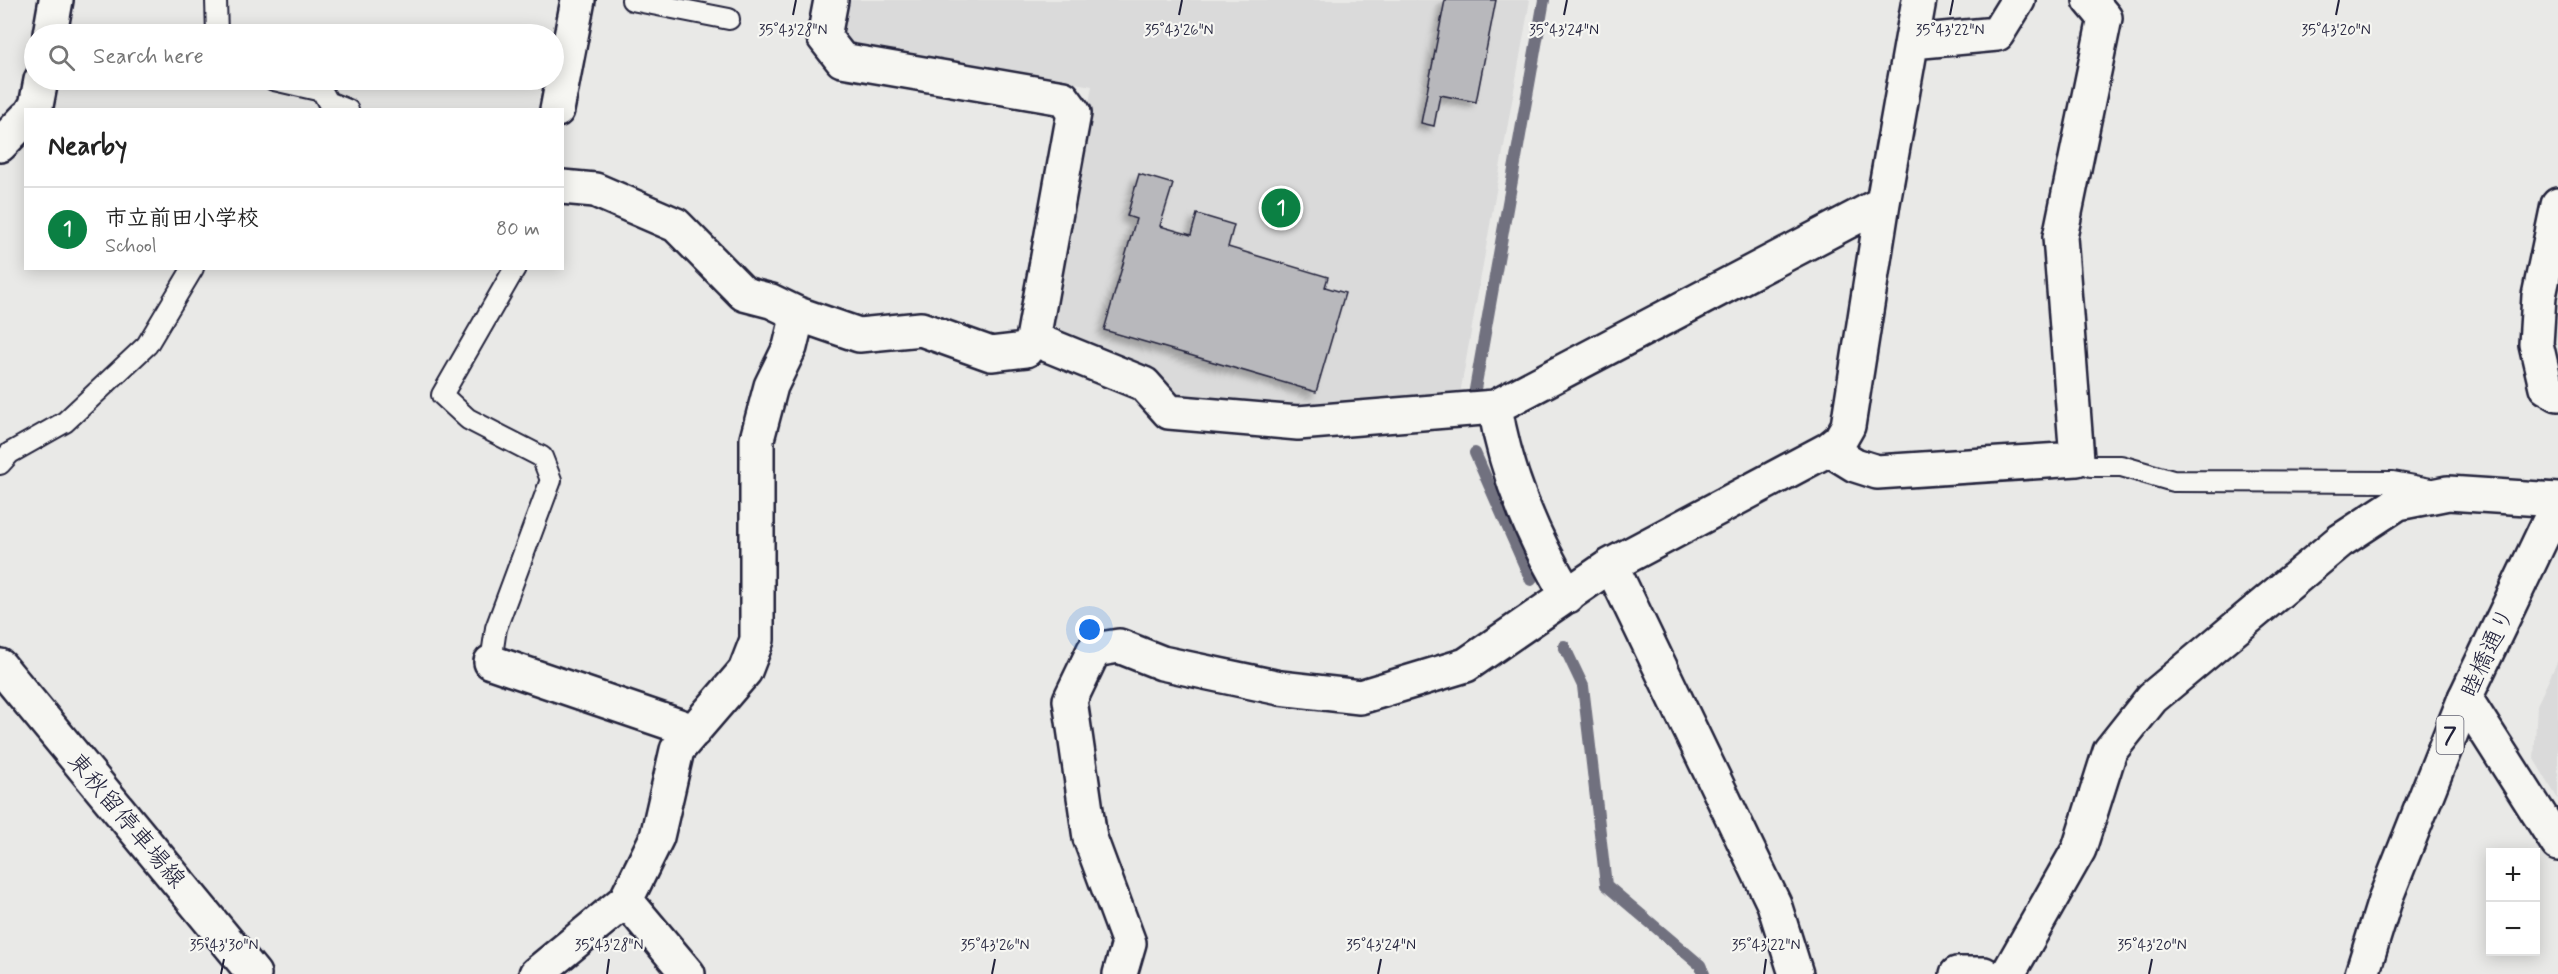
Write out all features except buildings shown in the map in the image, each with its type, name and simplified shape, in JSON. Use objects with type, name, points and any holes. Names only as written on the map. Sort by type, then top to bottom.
[{"type":"street","points":[[52,24],[56,0]]},
{"type":"street","points":[[564,73],[578,0]]},
{"type":"street","points":[[564,187],[596,190],[676,225],[744,294],[771,301],[798,315],[859,335],[921,329],[991,354],[1026,350],[1033,339],[1074,113],[1063,98],[842,60],[824,37],[831,0]]},
{"type":"street","points":[[1120,974],[1130,943],[1090,838],[1070,700],[1094,650],[1119,646],[1162,663],[1280,688],[1360,697],[1466,665],[1611,565],[1840,440],[1848,426],[1883,203],[1919,0]]},
{"type":"street","points":[[1912,42],[1997,34],[2018,0]]},
{"type":"street","points":[[1829,448],[1855,465],[1877,472],[2077,459],[2060,237],[2105,18],[2090,0]]},
{"type":"street","points":[[34,108],[39,90]]},
{"type":"street","points":[[557,108],[561,90]]},
{"type":"street","points":[[0,145],[24,120]]},
{"type":"street","points":[[1033,339],[1144,384],[1169,412],[1298,423],[1495,407],[1883,203]]},
{"type":"street","points":[[2558,206],[2539,296],[2536,344],[2546,387],[2558,394]]},
{"type":"street","points":[[536,974],[626,900],[657,837],[677,750],[745,671],[757,640],[757,439],[771,386],[790,347],[798,315]]},
{"type":"street","points":[[1495,407],[1498,430],[1522,505],[1548,562],[1568,596]]},
{"type":"street","points":[[2008,974],[2079,849],[2110,751],[2129,724],[2152,698],[2340,541],[2398,503],[2448,493],[2558,502]]},
{"type":"street","name":"睦橋通り","points":[[2362,974],[2386,897],[2465,698],[2558,502]]},
{"type":"street","points":[[1611,565],[1774,904],[1796,974]]},
{"type":"street","points":[[490,662],[694,731]]},
{"type":"street","name":"東秋留停車場線","points":[[0,666],[254,974]]},
{"type":"street","points":[[2465,698],[2558,844]]},
{"type":"street","points":[[626,900],[688,974]]},
{"type":"street","points":[[1957,974],[1984,974]]},
{"type":"lane","points":[[216,0],[217,24]]},
{"type":"lane","points":[[632,0],[729,19]]},
{"type":"lane","points":[[318,90],[322,91],[328,102],[343,108]]},
{"type":"lane","points":[[0,464],[10,453],[65,422],[147,345],[192,270]]},
{"type":"lane","points":[[490,662],[496,628],[551,480],[542,457],[468,419],[442,395],[514,270]]},
{"type":"lane","points":[[2077,459],[2091,466],[2121,466],[2173,481],[2393,482],[2448,493]]},
{"type":"shaded area","points":[[845,0],[1530,0],[1460,394],[1293,406],[1175,397],[1155,370],[1047,330],[1092,86],[852,44],[841,26]]},
{"type":"shaded area","points":[[2558,660],[2558,799],[2534,759],[2537,705]]},
{"type":"waterway","points":[[1474,395],[1544,0]]},
{"type":"waterway","points":[[1475,453],[1531,580]]},
{"type":"waterway","points":[[1564,646],[1583,686],[1606,885],[1700,965],[1704,974]]},
{"type":"place","name":"市立前田小学校","points":[[1281,208]]}]
